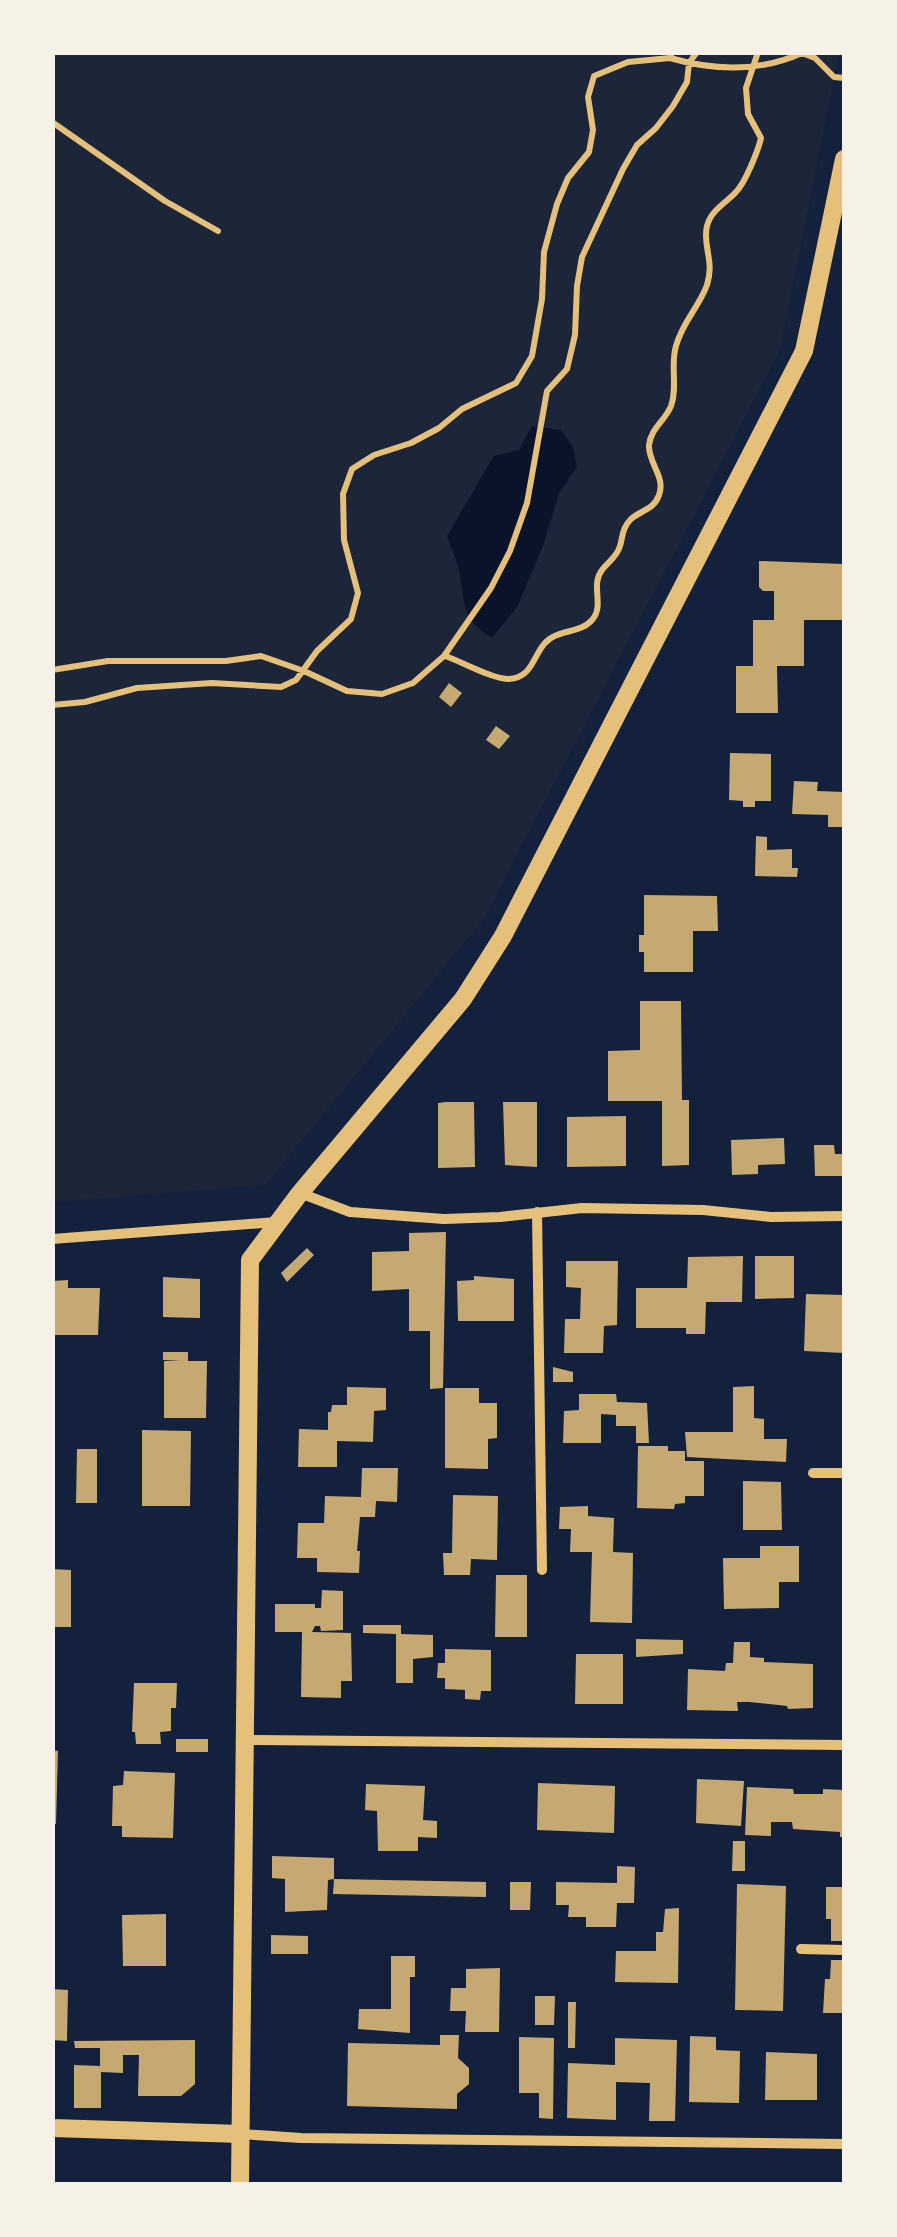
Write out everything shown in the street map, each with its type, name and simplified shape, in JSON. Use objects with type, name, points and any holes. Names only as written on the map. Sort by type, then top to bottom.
[{"type":"street","points":[[240,2184],[250,1260],[300,1193],[463,999],[503,936],[804,352],[844,159]]},
{"type":"street","points":[[300,1193],[350,1212],[444,1219],[500,1218],[582,1208],[703,1210],[771,1217],[844,1216]]},
{"type":"street","points":[[538,1212],[542,1570]]},
{"type":"street","points":[[52,1239],[278,1222]]},
{"type":"street","points":[[812,1474],[844,1473]]},
{"type":"street","points":[[244,1740],[844,1746]]},
{"type":"street","points":[[801,1949],[844,1950]]},
{"type":"street","points":[[52,2128],[301,2138],[844,2144]]},
{"type":"path","points":[[52,670],[108,660],[226,661],[261,656],[347,690],[382,694],[413,682],[444,656],[491,588],[527,503],[547,391],[567,369],[575,336],[582,257],[637,145],[656,128],[687,82],[689,63],[697,52]]},
{"type":"path","points":[[444,656],[510,679],[523,674],[535,663],[544,643],[593,620],[600,571],[611,562],[620,547],[621,533],[632,519],[652,508],[660,495],[661,480],[650,456],[650,441],[655,426],[672,404],[675,348],[684,324],[706,289],[711,254],[706,238],[708,222],[746,178],[761,138],[748,114],[746,88],[758,52]]},
{"type":"path","points":[[52,704],[85,702],[137,688],[212,683],[281,687],[296,680],[317,651],[351,619],[358,592],[344,540],[343,494],[352,469],[374,455],[439,428],[462,409],[516,384],[532,356],[542,299],[544,252],[557,204],[568,178],[589,152],[592,130],[588,96],[594,76],[628,62],[672,55],[689,63],[741,70],[802,53],[815,58],[834,77],[844,78]]},
{"type":"path","points":[[52,122],[166,201],[218,230]]},
{"type":"shaded area","points":[[52,53],[839,53],[780,350],[483,920],[265,1185],[53,1202]]},
{"type":"shaded area","points":[[532,426],[561,430],[573,447],[577,467],[559,493],[543,546],[517,607],[492,638],[468,614],[447,536],[494,456],[519,450]]},
{"type":"building","points":[[759,561],[844,564],[844,620],[804,620],[804,666],[777,666],[778,713],[736,713],[736,666],[753,666],[753,620],[774,620],[774,591],[759,587]]},
{"type":"building","points":[[449,683],[462,693],[451,707],[439,697]]},
{"type":"building","points":[[496,726],[510,736],[499,749],[486,740]]},
{"type":"building","points":[[730,753],[771,754],[771,801],[755,801],[755,807],[743,807],[743,801],[729,800]]},
{"type":"building","points":[[794,781],[818,782],[817,791],[844,792],[844,827],[828,827],[828,815],[792,814]]},
{"type":"building","points":[[756,836],[767,837],[767,850],[792,849],[792,868],[798,868],[797,877],[755,876]]},
{"type":"building","points":[[644,895],[717,896],[718,931],[693,931],[693,972],[644,972],[639,935],[644,935]]},
{"type":"building","points":[[640,1001],[681,1001],[682,1100],[689,1100],[689,1165],[662,1166],[662,1101],[608,1101],[608,1051],[640,1050]]},
{"type":"building","points":[[474,1102],[475,1167],[438,1168],[438,1103]]},
{"type":"building","points":[[503,1102],[537,1102],[537,1167],[505,1165]]},
{"type":"building","points":[[626,1116],[626,1166],[567,1167],[567,1117]]},
{"type":"building","points":[[784,1138],[785,1164],[758,1165],[758,1174],[732,1175],[731,1140]]},
{"type":"building","points":[[814,1145],[834,1145],[835,1154],[844,1154],[844,1176],[815,1176]]},
{"type":"building","points":[[446,1232],[443,1388],[430,1389],[430,1331],[409,1331],[409,1289],[372,1291],[372,1252],[409,1251],[409,1233]]},
{"type":"building","points":[[307,1248],[314,1255],[287,1282],[281,1273]]},
{"type":"building","points":[[743,1256],[742,1302],[706,1302],[705,1334],[686,1334],[686,1328],[636,1328],[636,1288],[687,1288],[688,1257]]},
{"type":"building","points":[[755,1256],[794,1256],[794,1298],[755,1299]]},
{"type":"building","points":[[566,1261],[618,1261],[617,1325],[604,1326],[603,1353],[564,1353],[565,1319],[580,1319],[581,1288],[566,1287]]},
{"type":"building","points":[[474,1276],[514,1279],[514,1321],[458,1321],[457,1281],[474,1280]]},
{"type":"building","points":[[163,1277],[200,1279],[200,1318],[163,1317]]},
{"type":"building","points":[[68,1280],[68,1288],[100,1288],[98,1335],[52,1335],[52,1281]]},
{"type":"building","points":[[806,1294],[844,1295],[844,1353],[804,1351]]},
{"type":"building","points":[[163,1352],[188,1352],[188,1361],[207,1361],[206,1418],[164,1418],[164,1361],[181,1360],[163,1360]]},
{"type":"building","points":[[553,1367],[573,1372],[573,1382],[553,1382]]},
{"type":"building","points":[[754,1386],[754,1418],[764,1419],[764,1439],[787,1439],[786,1462],[687,1457],[685,1432],[733,1432],[733,1387]]},
{"type":"building","points":[[347,1387],[386,1388],[386,1410],[374,1411],[373,1442],[337,1441],[337,1467],[298,1467],[299,1429],[328,1430],[332,1405],[347,1405]]},
{"type":"building","points":[[445,1388],[479,1388],[479,1403],[497,1403],[497,1438],[488,1439],[488,1469],[445,1468]]},
{"type":"building","points":[[579,1394],[616,1394],[617,1402],[647,1403],[649,1443],[636,1443],[636,1426],[616,1426],[616,1415],[601,1414],[601,1443],[563,1443],[564,1411],[579,1410]]},
{"type":"building","points":[[142,1430],[191,1431],[190,1506],[142,1506]]},
{"type":"building","points":[[638,1446],[668,1446],[668,1451],[685,1451],[685,1461],[704,1461],[704,1496],[685,1496],[685,1503],[675,1504],[674,1509],[637,1508]]},
{"type":"building","points":[[77,1449],[97,1449],[97,1503],[76,1503]]},
{"type":"building","points":[[362,1468],[398,1468],[397,1502],[376,1501],[375,1517],[360,1517],[359,1573],[317,1572],[317,1558],[297,1558],[298,1523],[324,1523],[325,1496],[361,1497]]},
{"type":"building","points":[[743,1481],[781,1482],[782,1530],[743,1530]]},
{"type":"building","points":[[453,1495],[498,1496],[497,1560],[471,1559],[470,1575],[444,1575],[443,1553],[452,1553]]},
{"type":"building","points":[[588,1506],[588,1516],[614,1518],[613,1552],[633,1553],[632,1623],[590,1622],[592,1552],[570,1552],[571,1529],[559,1529],[560,1507]]},
{"type":"building","points":[[760,1546],[799,1546],[799,1582],[779,1582],[779,1608],[724,1609],[723,1558],[760,1558]]},
{"type":"building","points":[[52,1569],[71,1570],[71,1627],[52,1627]]},
{"type":"building","points":[[496,1575],[527,1575],[527,1637],[495,1637]]},
{"type":"building","points":[[322,1590],[343,1591],[343,1630],[321,1631],[320,1626],[315,1626],[312,1632],[351,1633],[352,1681],[341,1681],[341,1698],[301,1697],[302,1632],[275,1632],[275,1604],[315,1604],[315,1608],[321,1608]]},
{"type":"building","points":[[363,1625],[401,1625],[401,1634],[433,1635],[433,1657],[413,1659],[413,1683],[396,1683],[396,1634],[363,1633]]},
{"type":"building","points":[[636,1639],[683,1640],[683,1654],[636,1657]]},
{"type":"building","points":[[734,1642],[750,1642],[750,1657],[764,1658],[764,1662],[813,1664],[813,1708],[737,1702],[738,1711],[687,1710],[688,1669],[725,1671],[726,1663],[733,1663]]},
{"type":"building","points":[[445,1649],[491,1650],[491,1691],[481,1691],[480,1700],[465,1699],[465,1690],[445,1689],[445,1678],[437,1678],[438,1663],[445,1663]]},
{"type":"building","points":[[576,1654],[623,1654],[623,1704],[575,1704]]},
{"type":"building","points":[[134,1683],[177,1683],[171,1731],[160,1732],[161,1744],[136,1744],[132,1732]]},
{"type":"building","points":[[176,1739],[208,1739],[208,1752],[176,1752]]},
{"type":"building","points":[[52,1750],[58,1751],[56,1824],[52,1824]]},
{"type":"building","points":[[124,1771],[175,1773],[173,1838],[122,1837],[122,1826],[112,1826],[113,1786],[123,1785]]},
{"type":"building","points":[[697,1779],[744,1781],[741,1826],[696,1823]]},
{"type":"building","points":[[538,1783],[615,1786],[614,1833],[537,1830]]},
{"type":"building","points":[[366,1784],[425,1786],[423,1820],[437,1821],[437,1838],[418,1837],[418,1851],[378,1851],[377,1811],[365,1810]]},
{"type":"building","points":[[747,1787],[793,1789],[794,1794],[844,1790],[844,1837],[840,1837],[840,1832],[793,1829],[792,1822],[771,1822],[771,1836],[745,1835]]},
{"type":"building","points":[[733,1841],[745,1841],[745,1871],[732,1871]]},
{"type":"building","points":[[272,1856],[334,1858],[334,1879],[328,1880],[327,1910],[285,1912],[285,1879],[272,1878]]},
{"type":"building","points":[[617,1866],[635,1867],[634,1903],[617,1903],[616,1927],[586,1927],[586,1917],[568,1917],[569,1905],[556,1905],[556,1882],[617,1883]]},
{"type":"building","points":[[334,1879],[486,1882],[486,1897],[333,1894]]},
{"type":"building","points":[[510,1882],[531,1882],[530,1910],[510,1910]]},
{"type":"building","points":[[737,1884],[786,1886],[783,2011],[735,2010]]},
{"type":"building","points":[[826,1887],[844,1887],[844,1941],[831,1941]]},
{"type":"building","points":[[679,1908],[678,1983],[615,1982],[616,1951],[656,1951],[656,1932],[663,1932],[665,1909]]},
{"type":"building","points":[[166,1914],[166,1966],[123,1966],[122,1915]]},
{"type":"building","points":[[271,1935],[308,1936],[308,1954],[271,1954]]},
{"type":"building","points":[[391,1956],[415,1956],[415,1977],[410,1977],[410,2033],[358,2029],[359,2009],[391,2009]]},
{"type":"building","points":[[831,1960],[844,1960],[844,2013],[823,2013],[825,1979],[830,1979]]},
{"type":"building","points":[[500,1968],[499,2032],[465,2032],[466,2011],[450,2011],[451,1988],[466,1988],[466,1969]]},
{"type":"building","points":[[52,1989],[68,1990],[67,2041],[52,2040]]},
{"type":"building","points":[[535,1996],[555,1996],[554,2025],[535,2025]]},
{"type":"building","points":[[568,2002],[576,2002],[575,2048],[568,2048]]},
{"type":"building","points":[[440,2035],[459,2035],[458,2058],[469,2068],[469,2084],[457,2094],[457,2109],[347,2106],[348,2043],[440,2045]]},
{"type":"building","points":[[690,2036],[716,2037],[716,2050],[740,2051],[739,2103],[689,2102]]},
{"type":"building","points":[[519,2037],[554,2038],[553,2119],[539,2118],[539,2093],[519,2093]]},
{"type":"building","points":[[615,2038],[677,2040],[675,2121],[649,2121],[650,2083],[616,2082],[616,2120],[567,2118],[568,2063],[615,2065]]},
{"type":"building","points":[[195,2040],[195,2084],[181,2096],[138,2096],[139,2055],[123,2055],[123,2073],[101,2072],[101,2108],[74,2108],[74,2065],[100,2066],[100,2048],[75,2048],[74,2041]]},
{"type":"building","points":[[766,2052],[817,2054],[817,2100],[765,2100]]}]
